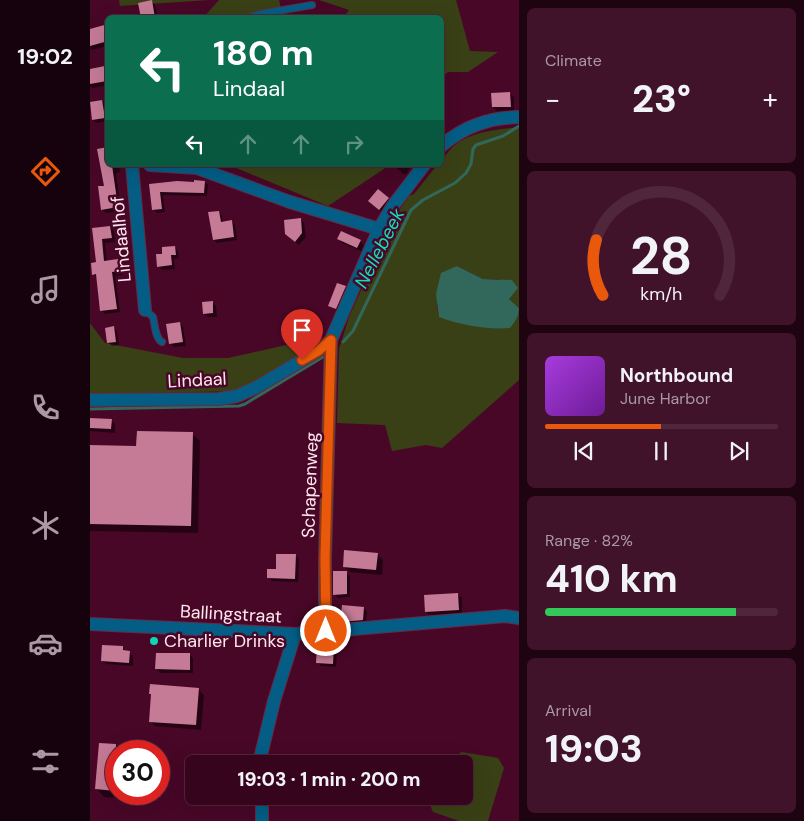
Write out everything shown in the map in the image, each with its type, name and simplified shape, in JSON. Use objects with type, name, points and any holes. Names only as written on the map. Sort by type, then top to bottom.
[{"type":"street","points":[[444,144],[456,134],[482,122],[519,117]]},
{"type":"street","name":"Lindaalhof","points":[[132,167],[145,310]]},
{"type":"street","points":[[181,167],[197,168],[290,202],[379,229]]},
{"type":"street","name":"Lindaal","points":[[90,400],[219,399],[237,396],[255,388],[318,351],[331,340],[379,229],[392,207],[422,167]]},
{"type":"street","name":"Schapenweg","points":[[326,631],[325,558],[331,340]]},
{"type":"street","name":"Ballingstraat","points":[[90,624],[295,634],[505,616],[519,618]]},
{"type":"street","points":[[262,755],[274,701],[295,634]]},
{"type":"street","points":[[262,805],[262,821]]},
{"type":"lane","points":[[257,15],[312,5]]},
{"type":"lane","points":[[145,310],[153,317],[157,336],[162,342]]},
{"type":"shaded area","points":[[119,0],[209,0],[120,6]]},
{"type":"shaded area","points":[[219,0],[279,0],[283,15],[206,15]]},
{"type":"shaded area","points":[[319,0],[456,0],[470,51],[498,52],[468,72],[448,72],[444,75],[444,15],[345,15],[349,10]]},
{"type":"shaded area","points":[[519,127],[519,308],[509,299],[499,279],[483,279],[457,266],[437,305],[439,317],[515,321],[519,311],[519,380],[442,448],[426,445],[392,451],[385,425],[337,423],[339,349],[349,317],[392,221],[409,196],[414,194],[435,167],[444,167],[444,157],[456,145],[472,136]]},
{"type":"shaded area","points":[[234,167],[385,167],[328,206]]},
{"type":"shaded area","points":[[457,266],[483,279],[512,280],[518,288],[509,299],[519,308],[516,319],[510,328],[474,326],[439,317],[436,294],[441,273]]},
{"type":"shaded area","points":[[90,323],[105,343],[183,358],[228,358],[295,343],[310,351],[246,391],[90,394]]},
{"type":"shaded area","points":[[462,752],[498,758],[504,768],[488,821],[459,821],[433,812],[430,805],[473,805],[473,755],[457,755]]},
{"type":"building","points":[[152,0],[154,15],[140,15],[138,3]]},
{"type":"building","points":[[105,25],[105,42],[90,46],[90,29]]},
{"type":"building","points":[[105,66],[105,81],[90,84],[90,69]]},
{"type":"building","points":[[510,92],[511,107],[492,107],[491,93]]},
{"type":"building","points":[[102,100],[105,118],[92,120],[90,102]]},
{"type":"building","points":[[105,148],[105,167],[112,167],[118,207],[101,210],[98,186],[104,186],[97,149]]},
{"type":"building","points":[[194,180],[205,181],[204,193],[160,192],[162,209],[152,210],[149,184],[177,181],[194,182]]},
{"type":"building","points":[[378,189],[389,198],[379,210],[368,201]]},
{"type":"building","points":[[219,211],[221,222],[232,220],[234,237],[213,240],[208,212]]},
{"type":"building","points":[[301,218],[302,233],[295,242],[285,234],[284,220]]},
{"type":"building","points":[[110,226],[112,238],[102,239],[104,261],[118,259],[120,271],[112,272],[117,309],[100,311],[96,274],[92,275],[91,263],[96,262],[92,228]]},
{"type":"building","points":[[341,231],[361,240],[357,248],[337,239]]},
{"type":"building","points":[[175,246],[176,255],[171,255],[172,265],[157,267],[156,254],[162,254],[162,247]]},
{"type":"building","points":[[337,283],[346,286],[336,309],[328,306]]},
{"type":"building","points":[[213,301],[213,313],[203,314],[202,302]]},
{"type":"building","points":[[180,322],[183,342],[169,344],[166,324]]},
{"type":"building","points":[[114,326],[116,342],[107,343],[105,328]]},
{"type":"building","points":[[316,335],[319,340],[311,346],[308,340]]},
{"type":"building","points":[[90,418],[112,419],[111,429],[90,428]]},
{"type":"building","points":[[137,431],[193,432],[191,526],[90,524],[90,445],[136,446]]},
{"type":"building","points":[[344,550],[378,553],[376,570],[343,567]]},
{"type":"building","points":[[276,554],[296,554],[295,579],[267,578],[267,569],[276,569]]},
{"type":"building","points":[[333,571],[347,571],[347,594],[333,595]]},
{"type":"building","points":[[458,593],[459,610],[425,612],[424,595]]},
{"type":"building","points":[[342,605],[364,607],[363,620],[340,622]]},
{"type":"building","points":[[317,644],[334,645],[333,664],[316,663]]},
{"type":"building","points":[[102,645],[123,646],[123,650],[130,651],[129,663],[101,661]]},
{"type":"building","points":[[156,653],[190,653],[190,670],[155,669]]},
{"type":"building","points":[[150,684],[199,688],[196,725],[149,722]]},
{"type":"building","points":[[99,743],[105,743],[105,790],[95,789]]},
{"type":"waterway","name":"Nellebeek","points":[[343,342],[353,331],[411,210],[423,200],[455,183],[466,173],[471,164],[473,149],[476,145],[503,136],[519,126]]},
{"type":"waterway","name":"Nellebeek","points":[[90,409],[239,406],[323,357]]},
{"type":"place","name":"Charlier Drinks","points":[[154,641]]},
{"type":"route","points":[[302,360],[318,351],[331,340],[325,558],[326,631]]}]
